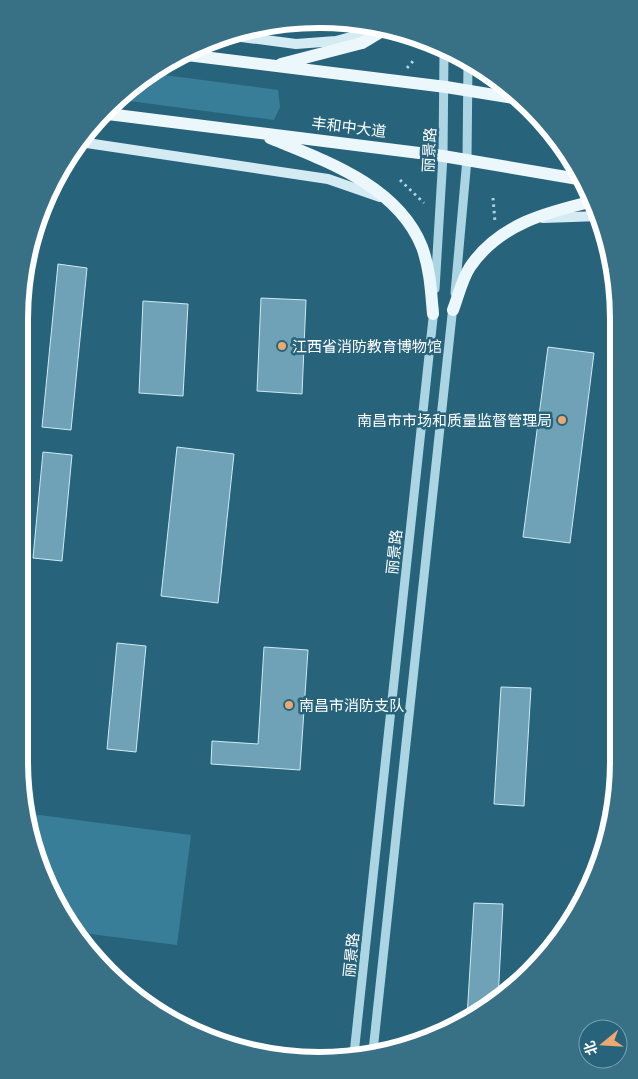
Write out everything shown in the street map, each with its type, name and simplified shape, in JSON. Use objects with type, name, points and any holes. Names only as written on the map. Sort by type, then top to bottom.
[{"type":"main road","points":[[243,37],[296,44],[336,41],[370,32]]},
{"type":"main road","points":[[272,66],[362,42],[377,33]]},
{"type":"main road","points":[[194,56],[469,90],[507,97]]},
{"type":"main road","name":"丰和中大道","points":[[112,114],[467,159],[574,178]]},
{"type":"main road","points":[[254,132],[310,154],[356,176],[389,201],[410,224],[422,246],[430,273],[433,314]]},
{"type":"main road","points":[[87,143],[328,179],[389,201]]},
{"type":"main road","points":[[453,310],[469,268],[488,246],[512,228],[532,218],[586,203]]},
{"type":"main road","points":[[532,218],[592,216]]},
{"type":"street","name":"丽景路","points":[[355,1049],[433,314],[444,156],[446,87],[444,56]]},
{"type":"street","points":[[373,1046],[453,310],[467,159],[468,69]]},
{"type":"path","points":[[403,72],[414,60]]},
{"type":"path","points":[[400,180],[424,203]]},
{"type":"path","points":[[492,198],[494,222]]},
{"type":"path","points":[[335,1051],[341,1050]]},
{"type":"shaded area","points":[[161,75],[278,90],[280,107],[274,120],[126,101]]},
{"type":"shaded area","points":[[33,814],[191,835],[177,945],[85,933],[67,906],[50,872],[37,835]]},
{"type":"building","points":[[58,264],[87,268],[71,430],[42,427]]},
{"type":"building","name":"江西省消防教育博物馆","points":[[261,298],[306,300],[302,394],[257,391]]},
{"type":"building","points":[[143,301],[188,304],[183,396],[139,393]]},
{"type":"building","points":[[548,347],[594,353],[570,543],[523,537]]},
{"type":"building","points":[[177,447],[234,454],[218,603],[161,596]]},
{"type":"building","points":[[43,452],[72,455],[62,561],[33,558]]},
{"type":"building","points":[[117,643],[146,646],[136,752],[107,749]]},
{"type":"building","points":[[264,647],[308,650],[300,770],[211,764],[212,741],[258,744]]},
{"type":"building","points":[[501,687],[531,688],[524,806],[494,804]]},
{"type":"building","points":[[474,903],[503,904],[499,989],[467,1011]]},
{"type":"place","name":"江西省消防教育博物馆","points":[[282,346]]},
{"type":"place","name":"南昌市市场和质量监督管理局","points":[[562,420]]},
{"type":"place","name":"南昌市消防支队","points":[[289,705]]}]
